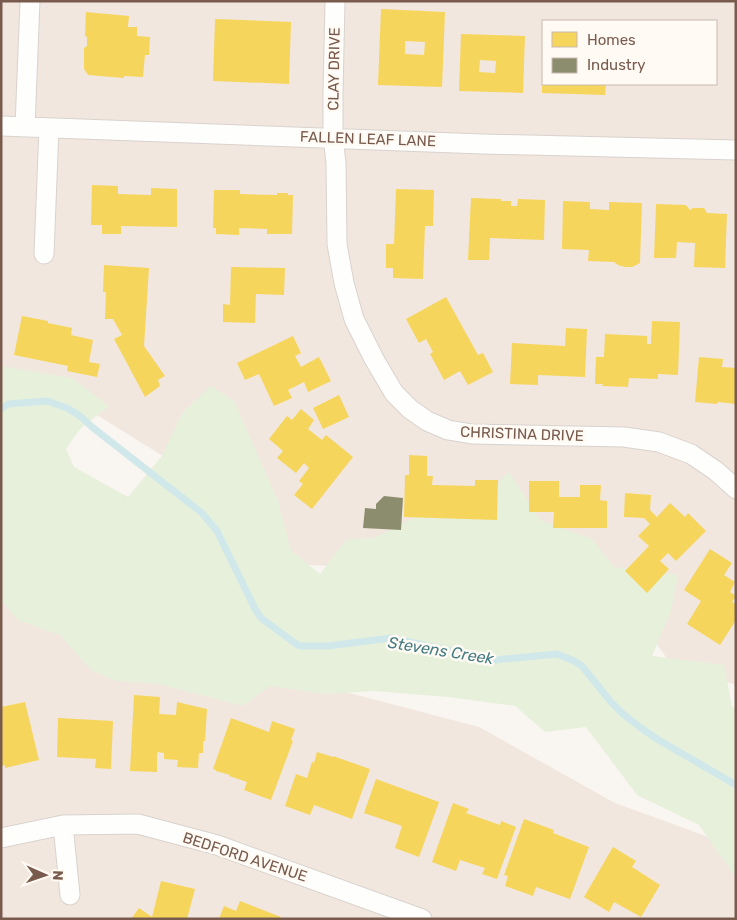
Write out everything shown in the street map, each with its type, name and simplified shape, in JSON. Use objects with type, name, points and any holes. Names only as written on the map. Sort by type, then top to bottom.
[{"type":"street","points":[[25,127],[30,1]]},
{"type":"street","name":"CLAY DRIVE","points":[[333,138],[336,1]]},
{"type":"street","name":"FALLEN LEAF LANE","points":[[1,126],[482,144],[736,150]]},
{"type":"street","points":[[44,254],[49,128]]},
{"type":"street","name":"CHRISTINA DRIVE","points":[[333,138],[336,162],[337,244],[344,283],[354,319],[374,359],[394,392],[410,409],[427,421],[448,430],[472,434],[624,437],[659,442],[691,454],[716,471],[736,490]]},
{"type":"street","name":"BEDFORD AVENUE","points":[[1,838],[63,825],[138,824],[217,845],[422,919]]},
{"type":"street","points":[[63,825],[70,895]]},
{"type":"shaded area","points":[[1,1],[736,1],[736,685],[671,664],[610,578],[263,563],[179,466],[68,397],[1,394]]},
{"type":"shaded area","points":[[1,600],[36,611],[479,727],[615,803],[736,847],[736,919],[1,919]]},
{"type":"green space","points":[[1,366],[72,378],[109,406],[80,429],[66,449],[74,467],[128,497],[162,456],[182,413],[211,386],[234,401],[278,501],[291,550],[320,574],[347,539],[374,538],[432,509],[483,497],[509,472],[540,520],[592,539],[614,567],[678,575],[671,611],[652,656],[724,665],[732,707],[736,707],[736,876],[699,825],[637,795],[586,727],[545,732],[515,706],[448,697],[374,691],[325,694],[270,686],[243,706],[159,684],[116,681],[91,670],[60,635],[18,620],[1,600]]},
{"type":"building: Homes","points":[[381,9],[445,12],[442,87],[378,85]],"holes":[[[405,41],[425,42],[424,55],[405,54]]]},
{"type":"building: Homes","points":[[86,12],[129,16],[128,27],[137,27],[137,36],[150,37],[149,55],[145,55],[143,77],[124,76],[124,78],[88,75],[84,69],[84,48],[87,46],[87,37],[85,36]]},
{"type":"building: Homes","points":[[215,19],[291,22],[289,84],[213,81]]},
{"type":"building: Homes","points":[[461,34],[525,36],[523,93],[459,91]],"holes":[[[480,60],[496,61],[495,73],[479,72]]]},
{"type":"building: Homes","points":[[542,85],[606,85],[605,95],[542,93]]},
{"type":"building: Homes","points":[[92,185],[118,186],[118,194],[151,195],[151,188],[177,189],[177,227],[121,226],[121,234],[102,234],[102,225],[91,225]]},
{"type":"building: Homes","points":[[396,189],[434,190],[433,226],[425,226],[423,279],[393,278],[393,268],[386,268],[386,244],[394,244]]},
{"type":"building: Homes","points":[[214,190],[240,190],[240,194],[277,195],[277,193],[288,193],[288,195],[293,195],[292,234],[267,234],[267,229],[239,228],[239,235],[216,234],[216,228],[213,228]]},
{"type":"building: Homes","points":[[471,198],[511,201],[511,206],[517,206],[518,199],[545,200],[544,240],[490,238],[489,260],[468,260]]},
{"type":"building: Homes","points":[[563,201],[590,202],[590,209],[609,210],[609,202],[642,203],[640,263],[632,267],[625,267],[614,262],[588,261],[589,250],[562,249]]},
{"type":"building: Homes","points":[[656,204],[686,205],[690,210],[693,208],[704,208],[707,213],[727,214],[725,268],[694,267],[695,243],[677,242],[676,258],[654,258]]},
{"type":"building: Homes","points":[[104,265],[149,268],[144,346],[165,376],[158,380],[160,386],[145,397],[114,339],[122,335],[113,319],[105,319]]},
{"type":"building: Homes","points":[[231,267],[285,268],[284,295],[256,294],[255,323],[223,322],[223,304],[230,305]]},
{"type":"building: Homes","points":[[446,297],[478,355],[483,353],[493,372],[468,385],[460,371],[444,380],[430,354],[433,352],[426,339],[419,343],[406,319]]},
{"type":"building: Homes","points":[[22,316],[72,328],[71,335],[93,340],[89,362],[100,364],[97,377],[67,371],[68,366],[14,355]]},
{"type":"building: Homes","points":[[652,321],[680,322],[678,375],[658,374],[658,379],[629,378],[628,387],[595,384],[596,357],[604,357],[605,334],[647,336],[647,344],[651,344]]},
{"type":"building: Homes","points":[[566,328],[587,329],[585,377],[538,375],[538,385],[510,384],[512,343],[565,346]]},
{"type":"building: Homes","points":[[293,336],[301,353],[295,356],[301,367],[319,357],[331,381],[308,392],[304,382],[288,390],[292,398],[274,406],[259,374],[245,380],[237,363]]},
{"type":"building: Homes","points":[[699,357],[723,359],[722,367],[736,368],[736,404],[695,402]]},
{"type":"building: Homes","points":[[339,395],[349,417],[323,429],[313,408]]},
{"type":"building: Homes","points":[[301,409],[314,420],[308,429],[322,440],[326,435],[353,457],[312,509],[294,495],[303,484],[299,481],[309,468],[304,463],[296,473],[277,458],[283,451],[269,439],[287,416],[292,420]]},
{"type":"building: Homes","points":[[409,455],[427,456],[427,476],[433,476],[432,485],[475,486],[475,480],[498,480],[497,520],[404,517],[405,475],[409,475]]},
{"type":"building: Homes","points":[[529,481],[559,481],[559,497],[580,497],[580,485],[601,485],[600,500],[607,501],[607,528],[553,528],[554,512],[529,512]]},
{"type":"building: Homes","points":[[625,493],[651,495],[650,510],[657,517],[670,503],[685,517],[688,513],[706,531],[676,561],[668,553],[660,561],[669,569],[647,593],[625,571],[649,546],[638,536],[650,524],[644,518],[624,517]]},
{"type":"building: Homes","points":[[710,549],[732,563],[724,575],[735,582],[730,592],[736,596],[732,602],[736,604],[736,620],[720,645],[687,624],[701,601],[684,590]]},
{"type":"building: Homes","points":[[134,695],[160,697],[159,714],[176,715],[177,702],[207,709],[205,741],[203,741],[203,753],[199,753],[198,768],[177,767],[178,760],[164,759],[164,753],[157,752],[157,772],[130,771]]},
{"type":"building: Homes","points":[[25,702],[39,760],[5,768],[5,765],[1,766],[1,707]]},
{"type":"building: Homes","points":[[58,718],[113,721],[111,769],[95,768],[96,759],[57,757]]},
{"type":"building: Homes","points":[[231,718],[269,732],[272,721],[295,729],[291,740],[293,741],[271,800],[244,790],[247,782],[213,769]]},
{"type":"building: Homes","points":[[317,752],[370,769],[352,819],[314,805],[310,815],[285,806],[296,774],[307,778]]},
{"type":"building: Homes","points":[[376,779],[439,802],[419,857],[395,848],[402,826],[364,813]]},
{"type":"building: Homes","points":[[453,803],[469,809],[466,813],[500,825],[501,821],[516,827],[497,879],[482,874],[485,868],[460,860],[456,871],[432,862]]},
{"type":"building: Homes","points":[[524,819],[554,830],[553,833],[589,847],[570,899],[536,887],[533,896],[505,886],[508,876],[504,875]]},
{"type":"building: Homes","points":[[613,847],[636,861],[632,867],[660,885],[641,917],[614,902],[609,912],[584,897]]},
{"type":"building: Homes","points":[[161,881],[195,889],[187,919],[131,919],[139,908],[152,917]]},
{"type":"building: Homes","points":[[240,901],[281,917],[280,919],[219,919],[224,906],[236,911]]},
{"type":"building: Industry","points":[[384,496],[403,498],[401,530],[363,528],[365,508],[376,509],[376,504]]},
{"type":"waterway","name":"Stevens Creek","points":[[1,409],[8,404],[47,401],[67,408],[80,416],[202,513],[217,531],[261,618],[296,644],[300,646],[328,646],[391,638],[494,660],[557,654],[582,666],[611,702],[641,728],[736,785]]}]
